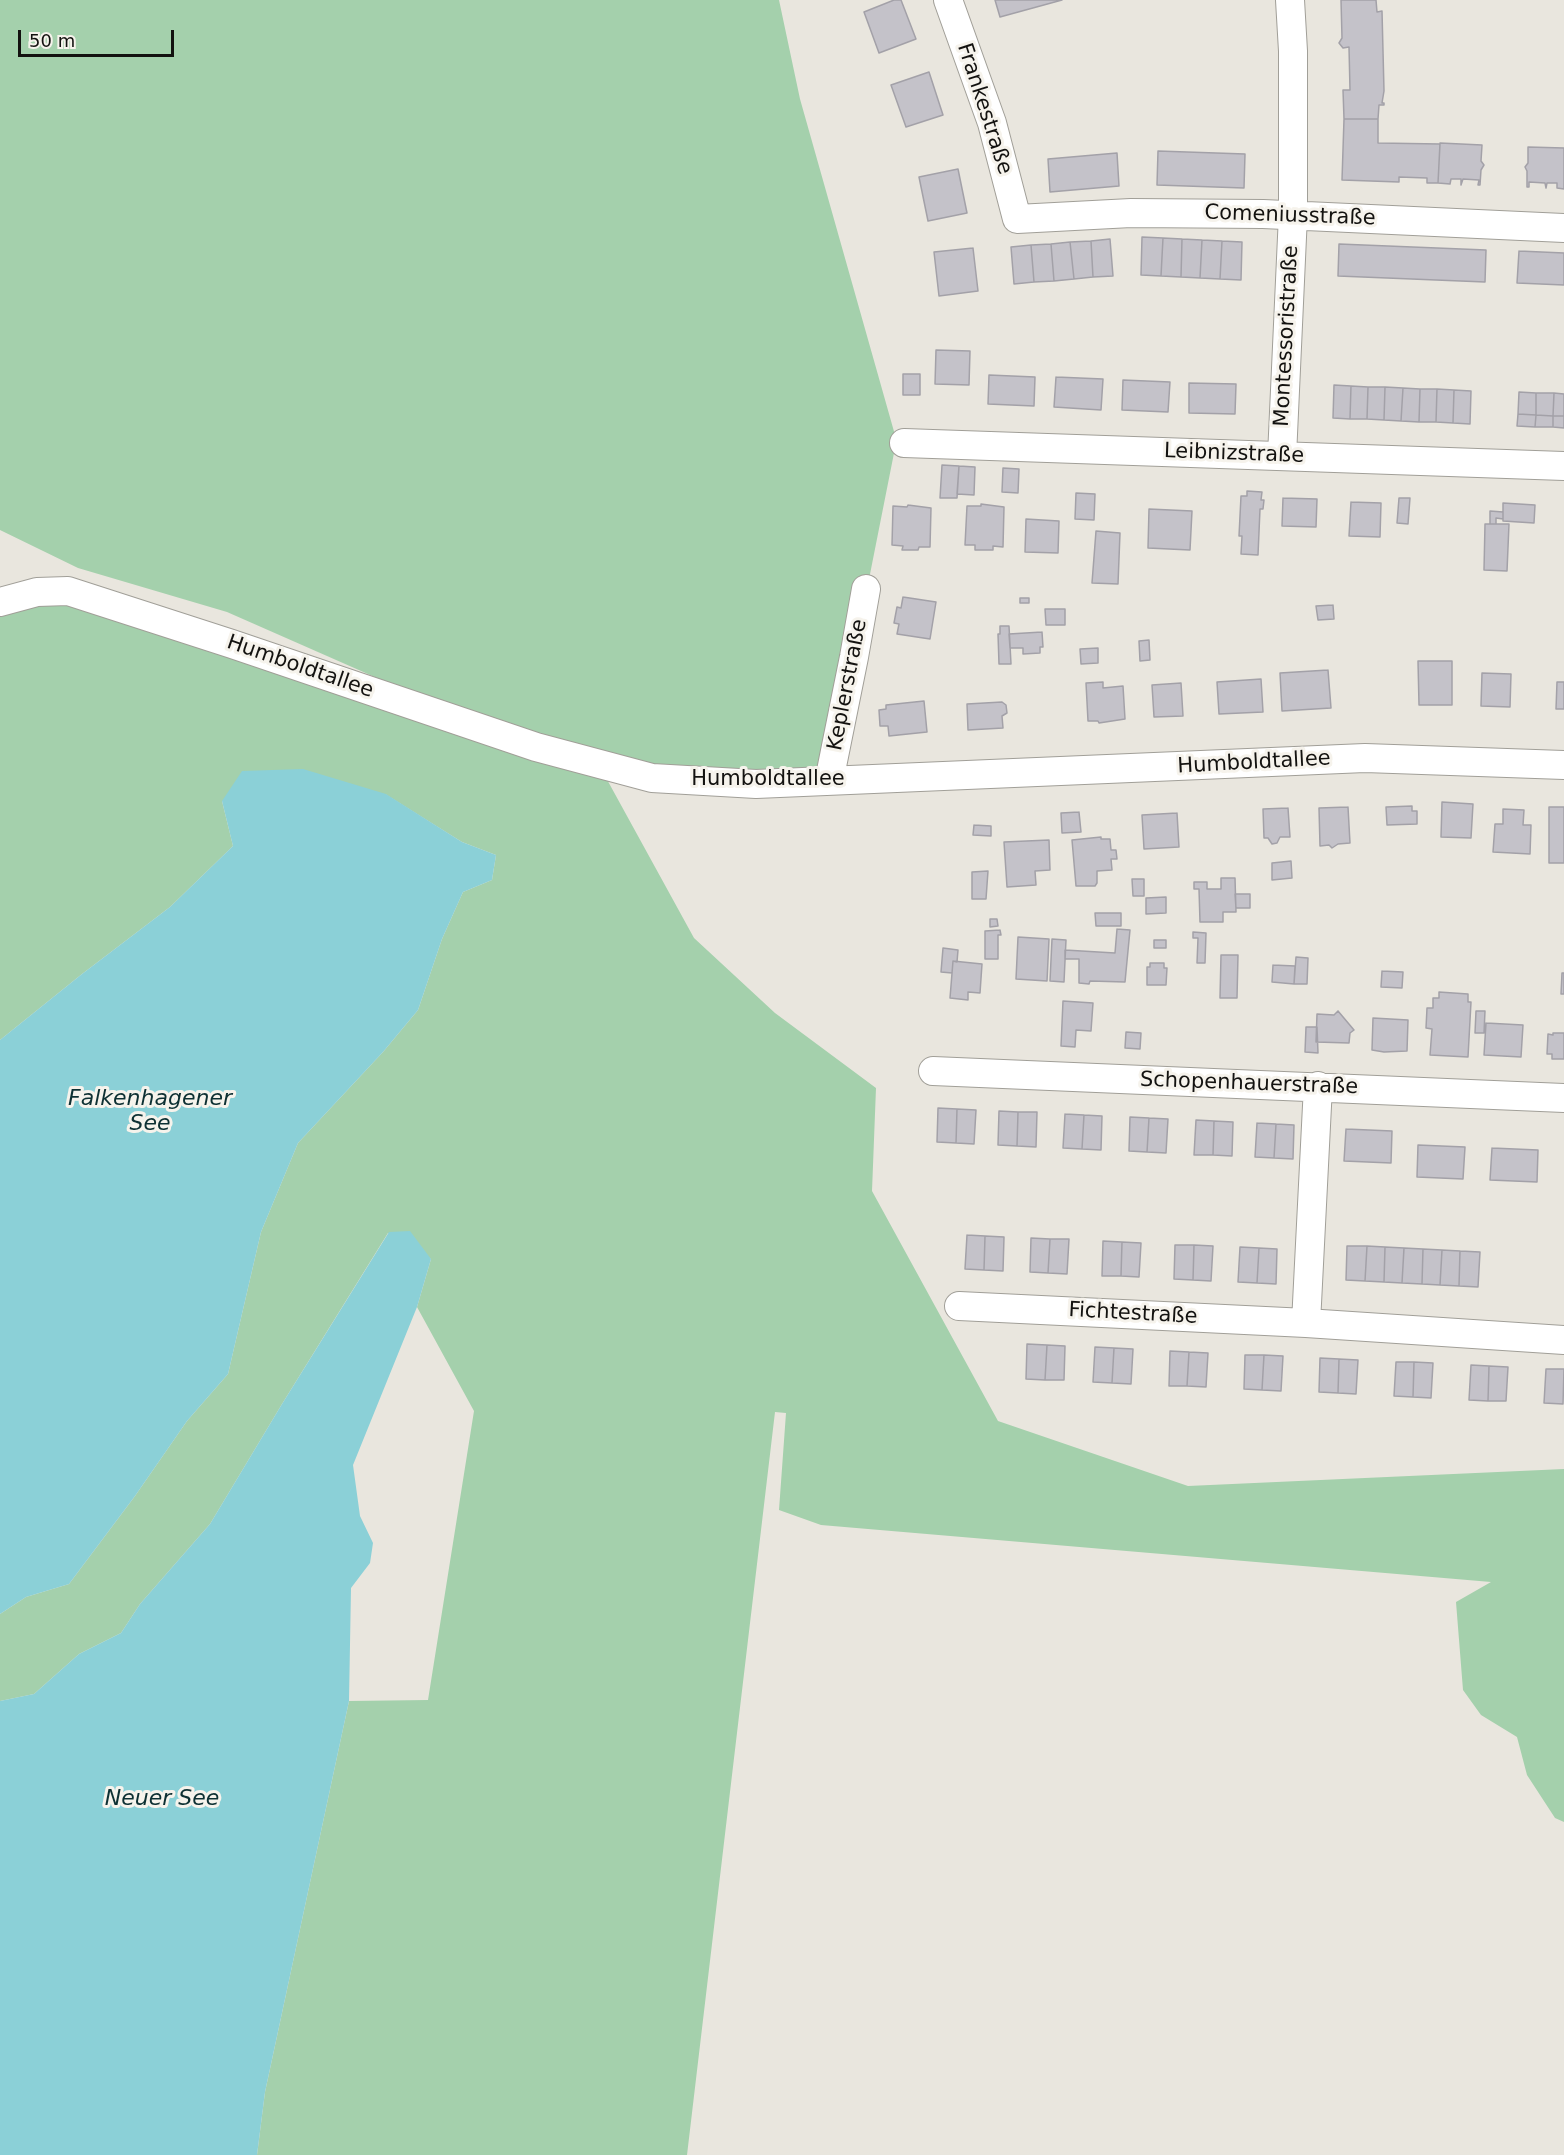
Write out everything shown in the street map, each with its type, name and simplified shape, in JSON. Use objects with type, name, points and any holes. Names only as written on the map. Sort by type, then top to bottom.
[{"type":"street","name":"Frankestraße","points":[[948,0],[992,123],[1017,219]]},
{"type":"street","name":"Montessoristraße","points":[[1282,456],[1293,215],[1293,51],[1290,0]]},
{"type":"street","name":"Comeniusstraße","points":[[1017,219],[1131,213],[1293,215],[1564,228]]},
{"type":"street","name":"Leibnizstraße","points":[[904,443],[1564,466]]},
{"type":"street","name":"Keplerstraße","points":[[829,781],[855,657],[866,589]]},
{"type":"street","name":"Humboldtallee","points":[[1,600],[37,591],[68,591],[244,647],[536,747],[652,778],[756,784],[1365,758],[1564,765]]},
{"type":"street","name":"Schopenhauerstraße","points":[[933,1071],[1564,1098]]},
{"type":"street","points":[[1306,1323],[1318,1086]]},
{"type":"street","name":"Fichtestraße","points":[[959,1306],[1306,1323],[1564,1340]]},
{"type":"green space","points":[[0,0],[779,0],[800,99],[895,435],[895,448],[829,781],[599,765],[694,938],[775,1013],[876,1088],[872,1191],[998,1421],[1188,1486],[1564,1469],[1564,1822],[1555,1818],[1527,1775],[1517,1737],[1481,1715],[1463,1690],[1456,1602],[1491,1582],[821,1525],[779,1510],[786,1413],[775,1412],[687,2155],[257,2155],[265,2092],[349,1701],[428,1700],[474,1411],[417,1307],[431,1259],[388,1233],[210,1524],[140,1604],[121,1633],[79,1654],[34,1694],[0,1701],[0,1614],[26,1597],[69,1584],[135,1496],[187,1421],[228,1374],[261,1232],[298,1143],[383,1052],[418,1010],[442,939],[463,892],[492,880],[496,855],[462,842],[385,794],[222,801],[233,846],[170,907],[0,1040],[0,601],[37,592],[527,744],[227,612],[78,568],[0,530]]},
{"type":"water","name":"Falkenhagener See","points":[[303,769],[386,794],[462,842],[496,855],[492,880],[463,892],[442,939],[418,1010],[383,1052],[298,1143],[261,1232],[228,1374],[187,1421],[135,1496],[69,1584],[26,1597],[0,1614],[0,1040],[170,907],[233,846],[222,801],[242,771]]},
{"type":"water","name":"Neuer See","points":[[410,1231],[431,1259],[417,1307],[353,1465],[360,1516],[373,1543],[370,1563],[351,1588],[349,1701],[265,2092],[257,2155],[0,2155],[0,1701],[34,1694],[79,1654],[121,1633],[140,1604],[210,1524],[389,1232]]},
{"type":"building","points":[[894,0],[901,0],[916,39],[879,53],[864,12]]},
{"type":"building","points":[[995,0],[1062,0],[1000,17]]},
{"type":"building","points":[[1341,0],[1376,0],[1377,12],[1382,11],[1384,91],[1382,103],[1384,105],[1379,105],[1378,119],[1344,119],[1343,90],[1350,90],[1349,47],[1343,48],[1339,43],[1342,38]]},
{"type":"building","points":[[929,72],[943,115],[906,127],[891,85]]},
{"type":"building","points":[[1344,119],[1378,119],[1378,143],[1440,144],[1438,183],[1427,183],[1427,178],[1399,177],[1399,182],[1342,180]]},
{"type":"building","points":[[1440,143],[1482,145],[1481,161],[1484,165],[1481,170],[1480,185],[1478,185],[1479,180],[1463,179],[1461,185],[1461,179],[1451,179],[1450,184],[1438,183]]},
{"type":"building","points":[[1528,147],[1564,148],[1564,189],[1557,188],[1557,183],[1547,183],[1546,188],[1545,183],[1529,182],[1529,187],[1527,187],[1525,167],[1528,163]]},
{"type":"building","points":[[1158,151],[1245,154],[1244,188],[1157,185]]},
{"type":"building","points":[[1117,153],[1119,186],[1050,192],[1048,159]]},
{"type":"building","points":[[958,169],[967,213],[928,221],[919,177]]},
{"type":"building","points":[[1142,237],[1163,238],[1161,276],[1141,275]]},
{"type":"building","points":[[1163,238],[1182,239],[1181,277],[1161,276]]},
{"type":"building","points":[[1110,239],[1113,276],[1093,277],[1091,241]]},
{"type":"building","points":[[1182,239],[1202,240],[1200,278],[1181,277]]},
{"type":"building","points":[[1202,240],[1222,241],[1220,279],[1200,278]]},
{"type":"building","points":[[1091,241],[1093,277],[1074,279],[1070,242]]},
{"type":"building","points":[[1222,241],[1242,242],[1241,280],[1220,279]]},
{"type":"building","points":[[1070,242],[1074,279],[1054,281],[1051,244]]},
{"type":"building","points":[[1051,244],[1054,281],[1034,282],[1031,245]]},
{"type":"building","points":[[1339,244],[1486,250],[1485,282],[1338,276]]},
{"type":"building","points":[[1031,245],[1034,282],[1014,284],[1011,247]]},
{"type":"building","points":[[973,248],[978,291],[939,296],[934,252]]},
{"type":"building","points":[[1519,251],[1564,253],[1564,285],[1517,283]]},
{"type":"building","points":[[936,350],[970,351],[969,385],[935,384]]},
{"type":"building","points":[[903,374],[920,374],[920,395],[903,395]]},
{"type":"building","points":[[989,375],[1035,377],[1034,406],[988,404]]},
{"type":"building","points":[[1056,377],[1103,379],[1101,410],[1054,407]]},
{"type":"building","points":[[1123,380],[1170,382],[1168,412],[1122,410]]},
{"type":"building","points":[[1189,383],[1236,384],[1235,414],[1189,413]]},
{"type":"building","points":[[1334,385],[1351,386],[1350,419],[1333,418]]},
{"type":"building","points":[[1351,386],[1368,387],[1367,419],[1350,419]]},
{"type":"building","points":[[1368,387],[1385,387],[1384,420],[1367,419]]},
{"type":"building","points":[[1385,387],[1403,388],[1401,421],[1384,420]]},
{"type":"building","points":[[1403,388],[1420,389],[1419,422],[1401,421]]},
{"type":"building","points":[[1420,389],[1437,389],[1436,422],[1419,422]]},
{"type":"building","points":[[1437,389],[1454,390],[1453,423],[1436,422]]},
{"type":"building","points":[[1454,390],[1471,391],[1470,424],[1453,423]]},
{"type":"building","points":[[1519,392],[1536,393],[1536,415],[1518,414]]},
{"type":"building","points":[[1536,393],[1554,393],[1553,416],[1536,415]]},
{"type":"building","points":[[1554,393],[1564,394],[1564,416],[1553,416]]},
{"type":"building","points":[[1518,414],[1536,415],[1535,427],[1517,426]]},
{"type":"building","points":[[1536,415],[1553,416],[1553,427],[1535,427]]},
{"type":"building","points":[[1553,416],[1564,416],[1564,428],[1553,427]]},
{"type":"building","points":[[942,465],[959,466],[957,498],[940,498]]},
{"type":"building","points":[[959,466],[975,467],[974,495],[957,494]]},
{"type":"building","points":[[1003,468],[1019,469],[1018,493],[1002,492]]},
{"type":"building","points":[[1247,491],[1262,492],[1261,500],[1264,500],[1263,509],[1260,509],[1258,555],[1241,554],[1242,536],[1239,536],[1241,496],[1247,496]]},
{"type":"building","points":[[1076,493],[1095,494],[1094,520],[1075,519]]},
{"type":"building","points":[[1283,498],[1317,499],[1316,527],[1282,526]]},
{"type":"building","points":[[1399,498],[1410,498],[1408,524],[1397,523]]},
{"type":"building","points":[[1351,502],[1381,503],[1380,537],[1349,536]]},
{"type":"building","points":[[1503,503],[1535,505],[1534,523],[1503,521]]},
{"type":"building","points":[[981,504],[1004,507],[1003,547],[993,546],[993,550],[975,550],[975,545],[965,545],[967,506],[981,506]]},
{"type":"building","points":[[908,505],[931,508],[930,547],[902,550],[903,546],[892,545],[893,506],[907,507]]},
{"type":"building","points":[[1149,509],[1192,511],[1190,550],[1148,548]]},
{"type":"building","points":[[1490,511],[1503,512],[1503,519],[1496,518],[1496,524],[1490,524]]},
{"type":"building","points":[[1026,519],[1059,521],[1058,553],[1025,552]]},
{"type":"building","points":[[1485,524],[1509,524],[1507,571],[1484,570]]},
{"type":"building","points":[[1096,531],[1120,533],[1118,584],[1092,583]]},
{"type":"building","points":[[903,597],[936,602],[930,639],[897,634],[899,624],[894,623],[897,607],[901,608]]},
{"type":"building","points":[[1020,598],[1029,598],[1029,603],[1020,603]]},
{"type":"building","points":[[1333,605],[1334,619],[1318,620],[1316,606]]},
{"type":"building","points":[[1045,609],[1065,609],[1065,625],[1046,625]]},
{"type":"building","points":[[1000,626],[1009,626],[1011,664],[999,664]]},
{"type":"building","points":[[1042,632],[1043,647],[1040,647],[1040,653],[1023,654],[1023,648],[1010,648],[1009,634]]},
{"type":"building","points":[[1149,640],[1150,660],[1140,661],[1139,641]]},
{"type":"building","points":[[1098,648],[1098,663],[1081,664],[1080,649]]},
{"type":"building","points":[[1418,661],[1452,661],[1452,705],[1419,705]]},
{"type":"building","points":[[1328,670],[1331,708],[1282,711],[1280,673]]},
{"type":"building","points":[[1482,673],[1511,674],[1510,707],[1481,706]]},
{"type":"building","points":[[1261,679],[1263,712],[1219,714],[1217,682]]},
{"type":"building","points":[[1103,682],[1103,688],[1123,686],[1125,719],[1099,723],[1088,721],[1086,683]]},
{"type":"building","points":[[1557,682],[1564,682],[1564,709],[1556,709]]},
{"type":"building","points":[[1181,683],[1183,716],[1154,717],[1152,685]]},
{"type":"building","points":[[924,701],[927,732],[889,736],[888,726],[880,726],[879,710],[886,709],[886,705]]},
{"type":"building","points":[[1002,702],[1006,705],[1007,713],[1002,716],[1003,728],[968,730],[967,704]]},
{"type":"building","points":[[1442,802],[1473,804],[1471,838],[1441,837]]},
{"type":"building","points":[[1412,806],[1412,811],[1417,811],[1417,824],[1387,825],[1386,807]]},
{"type":"building","points":[[1348,807],[1350,843],[1338,844],[1332,848],[1329,845],[1320,846],[1319,808]]},
{"type":"building","points":[[1549,807],[1564,807],[1564,863],[1549,863]]},
{"type":"building","points":[[1288,808],[1290,837],[1280,837],[1277,843],[1272,844],[1268,838],[1264,838],[1263,809]]},
{"type":"building","points":[[1503,809],[1524,810],[1523,825],[1531,825],[1530,854],[1493,852],[1495,824],[1503,824]]},
{"type":"building","points":[[1079,812],[1081,832],[1062,833],[1061,813]]},
{"type":"building","points":[[1177,813],[1179,847],[1144,849],[1142,815]]},
{"type":"building","points":[[974,825],[991,826],[991,836],[973,835]]},
{"type":"building","points":[[1101,837],[1101,839],[1110,839],[1111,850],[1116,850],[1117,859],[1111,859],[1112,870],[1097,871],[1095,886],[1076,886],[1072,840]]},
{"type":"building","points":[[1049,840],[1050,870],[1035,871],[1036,885],[1007,887],[1004,842]]},
{"type":"building","points":[[1291,861],[1292,878],[1272,880],[1272,863]]},
{"type":"building","points":[[988,871],[986,899],[972,899],[972,872]]},
{"type":"building","points":[[1221,878],[1235,878],[1236,912],[1223,912],[1223,922],[1200,922],[1199,889],[1194,889],[1194,882],[1207,882],[1207,889],[1221,889]]},
{"type":"building","points":[[1132,879],[1144,879],[1144,896],[1133,896]]},
{"type":"building","points":[[1235,894],[1250,894],[1250,908],[1236,908]]},
{"type":"building","points":[[1166,897],[1166,913],[1146,914],[1146,898]]},
{"type":"building","points":[[1095,913],[1121,913],[1121,926],[1096,926]]},
{"type":"building","points":[[990,919],[997,919],[998,926],[990,927]]},
{"type":"building","points":[[1117,929],[1130,930],[1125,982],[1079,983],[1079,959],[1065,959],[1065,950],[1115,953]]},
{"type":"building","points":[[1000,930],[998,959],[985,959],[985,931]]},
{"type":"building","points":[[1193,932],[1206,933],[1205,963],[1197,963],[1198,938],[1193,938]]},
{"type":"building","points":[[1018,937],[1049,939],[1047,981],[1016,979]]},
{"type":"building","points":[[1052,939],[1066,940],[1064,982],[1050,981]]},
{"type":"building","points":[[1154,940],[1166,940],[1166,948],[1154,948]]},
{"type":"building","points":[[943,948],[958,950],[957,962],[953,961],[952,973],[941,972]]},
{"type":"building","points":[[1221,955],[1238,955],[1237,998],[1220,998]]},
{"type":"building","points":[[1296,957],[1308,958],[1307,984],[1294,984]]},
{"type":"building","points":[[953,961],[982,964],[980,993],[968,992],[968,1000],[950,998]]},
{"type":"building","points":[[1150,963],[1164,963],[1164,968],[1167,968],[1166,985],[1147,985],[1147,967],[1150,967]]},
{"type":"building","points":[[1273,965],[1295,966],[1294,984],[1272,982]]},
{"type":"building","points":[[1382,971],[1403,972],[1402,988],[1381,987]]},
{"type":"building","points":[[1562,973],[1564,973],[1564,994],[1561,994]]},
{"type":"building","points":[[1439,992],[1468,994],[1468,1002],[1471,1002],[1468,1057],[1430,1055],[1432,1029],[1426,1028],[1427,1008],[1433,1008],[1433,998],[1439,998]]},
{"type":"building","points":[[1063,1001],[1093,1003],[1091,1031],[1076,1030],[1075,1047],[1061,1046]]},
{"type":"building","points":[[1338,1011],[1354,1030],[1350,1033],[1349,1043],[1316,1042],[1317,1014],[1334,1015]]},
{"type":"building","points":[[1476,1011],[1485,1011],[1484,1033],[1475,1033]]},
{"type":"building","points":[[1373,1018],[1408,1020],[1407,1051],[1372,1050]]},
{"type":"building","points":[[1486,1023],[1523,1025],[1521,1057],[1484,1055]]},
{"type":"building","points":[[1306,1027],[1317,1027],[1318,1053],[1305,1052]]},
{"type":"building","points":[[1126,1032],[1141,1033],[1140,1049],[1125,1048]]},
{"type":"building","points":[[1553,1033],[1564,1033],[1564,1059],[1552,1059],[1552,1054],[1547,1054],[1548,1034],[1553,1035]]},
{"type":"building","points":[[938,1108],[957,1109],[956,1143],[937,1142]]},
{"type":"building","points":[[957,1109],[976,1110],[974,1144],[956,1143]]},
{"type":"building","points":[[999,1111],[1018,1112],[1017,1146],[998,1145]]},
{"type":"building","points":[[1018,1112],[1037,1112],[1036,1147],[1017,1146]]},
{"type":"building","points":[[1065,1114],[1084,1115],[1082,1149],[1063,1148]]},
{"type":"building","points":[[1084,1115],[1102,1116],[1101,1150],[1082,1149]]},
{"type":"building","points":[[1130,1117],[1149,1118],[1147,1152],[1129,1151]]},
{"type":"building","points":[[1149,1118],[1168,1119],[1166,1153],[1147,1152]]},
{"type":"building","points":[[1196,1120],[1214,1121],[1213,1155],[1194,1155]]},
{"type":"building","points":[[1214,1121],[1233,1122],[1232,1156],[1213,1155]]},
{"type":"building","points":[[1257,1123],[1276,1124],[1274,1158],[1255,1157]]},
{"type":"building","points":[[1276,1124],[1294,1125],[1293,1159],[1274,1158]]},
{"type":"building","points":[[1346,1129],[1392,1131],[1391,1163],[1344,1161]]},
{"type":"building","points":[[1418,1145],[1465,1147],[1463,1179],[1417,1177]]},
{"type":"building","points":[[1492,1148],[1538,1150],[1537,1182],[1490,1180]]},
{"type":"building","points":[[967,1235],[985,1236],[984,1270],[965,1269]]},
{"type":"building","points":[[985,1236],[1004,1237],[1003,1271],[984,1270]]},
{"type":"building","points":[[1031,1238],[1050,1239],[1048,1273],[1030,1272]]},
{"type":"building","points":[[1050,1239],[1069,1239],[1067,1274],[1048,1273]]},
{"type":"building","points":[[1103,1241],[1122,1242],[1121,1276],[1102,1276]]},
{"type":"building","points":[[1122,1242],[1141,1243],[1139,1277],[1121,1276]]},
{"type":"building","points":[[1175,1245],[1194,1245],[1193,1280],[1174,1279]]},
{"type":"building","points":[[1194,1245],[1213,1246],[1211,1281],[1193,1280]]},
{"type":"building","points":[[1347,1246],[1367,1246],[1365,1281],[1346,1280]]},
{"type":"building","points":[[1367,1246],[1385,1247],[1384,1282],[1365,1281]]},
{"type":"building","points":[[1240,1247],[1259,1248],[1257,1283],[1238,1282]]},
{"type":"building","points":[[1385,1247],[1404,1248],[1402,1283],[1384,1282]]},
{"type":"building","points":[[1259,1248],[1277,1249],[1276,1284],[1257,1283]]},
{"type":"building","points":[[1404,1248],[1423,1249],[1422,1284],[1402,1283]]},
{"type":"building","points":[[1423,1249],[1442,1250],[1440,1285],[1422,1284]]},
{"type":"building","points":[[1442,1250],[1460,1251],[1459,1286],[1440,1285]]},
{"type":"building","points":[[1460,1251],[1480,1252],[1478,1287],[1459,1286]]},
{"type":"building","points":[[1027,1344],[1047,1345],[1045,1380],[1026,1379]]},
{"type":"building","points":[[1047,1345],[1065,1346],[1064,1380],[1045,1380]]},
{"type":"building","points":[[1095,1347],[1114,1348],[1112,1383],[1093,1382]]},
{"type":"building","points":[[1114,1348],[1133,1349],[1131,1384],[1112,1383]]},
{"type":"building","points":[[1170,1351],[1189,1352],[1187,1386],[1169,1386]]},
{"type":"building","points":[[1189,1352],[1208,1353],[1206,1387],[1187,1386]]},
{"type":"building","points":[[1245,1355],[1264,1355],[1262,1390],[1244,1389]]},
{"type":"building","points":[[1264,1355],[1283,1356],[1281,1391],[1262,1390]]},
{"type":"building","points":[[1320,1358],[1339,1359],[1338,1393],[1319,1392]]},
{"type":"building","points":[[1339,1359],[1358,1360],[1356,1394],[1338,1393]]},
{"type":"building","points":[[1396,1362],[1414,1362],[1413,1397],[1394,1396]]},
{"type":"building","points":[[1414,1362],[1433,1363],[1431,1398],[1413,1397]]},
{"type":"building","points":[[1471,1365],[1489,1366],[1488,1401],[1469,1400]]},
{"type":"building","points":[[1489,1366],[1508,1367],[1506,1401],[1488,1401]]},
{"type":"building","points":[[1546,1369],[1564,1369],[1563,1404],[1544,1403]]}]
